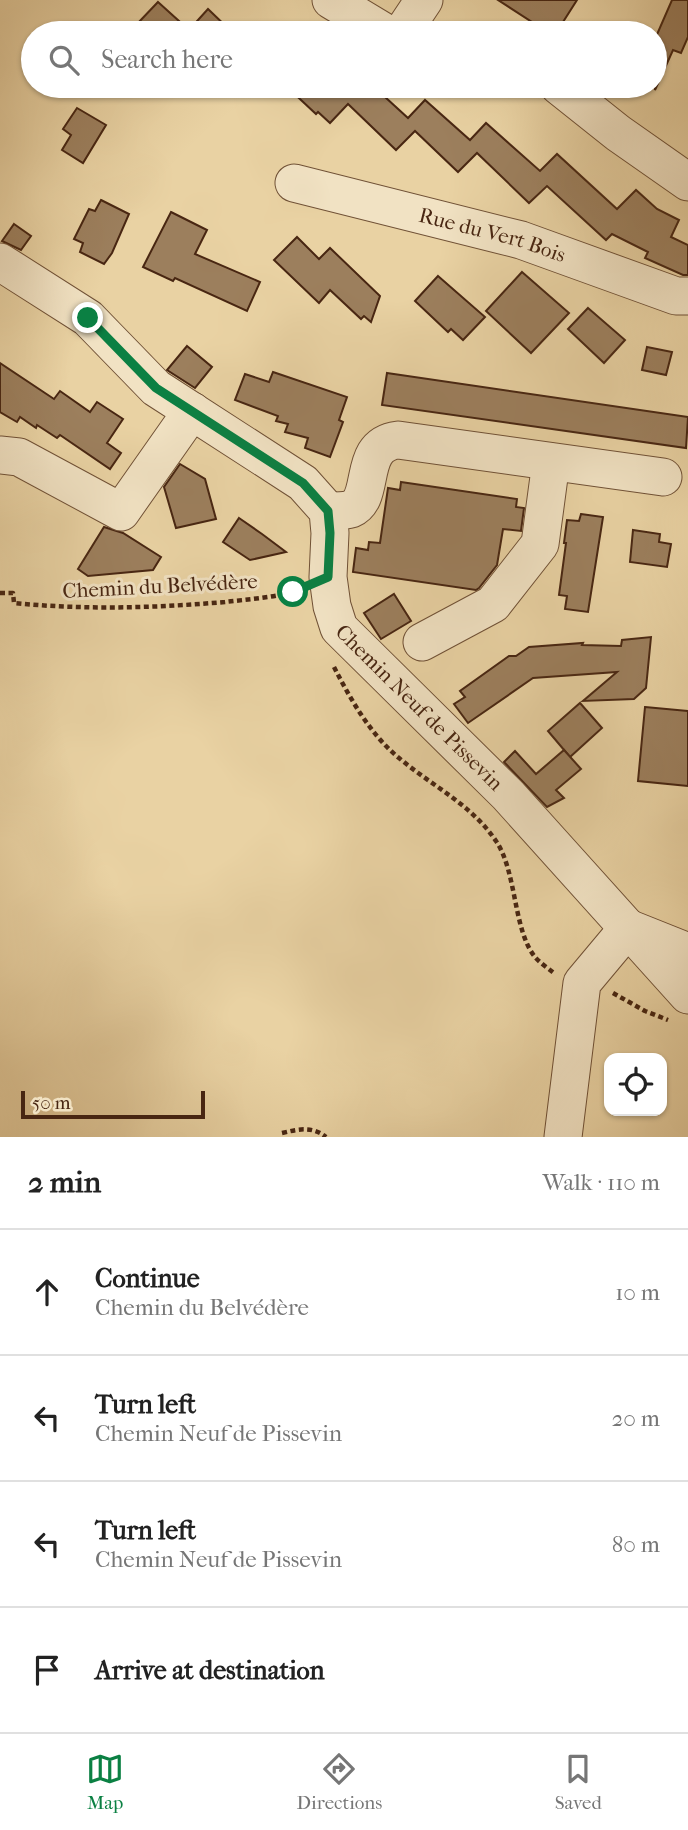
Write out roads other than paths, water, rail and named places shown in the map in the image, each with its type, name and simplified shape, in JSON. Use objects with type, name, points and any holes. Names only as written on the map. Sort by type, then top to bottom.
[{"type":"street","points":[[331,0],[366,21]]},
{"type":"street","points":[[410,21],[424,0]]},
{"type":"street","points":[[574,98],[688,182]]},
{"type":"street","name":"Rue du Vert Bois","points":[[294,183],[520,240],[676,296],[688,296]]},
{"type":"street","points":[[0,262],[88,318],[156,388],[303,483],[328,511],[351,509],[359,501],[375,452],[386,441],[398,440],[663,477]]},
{"type":"street","points":[[0,456],[19,457],[121,512],[192,411]]},
{"type":"street","points":[[422,642],[493,604],[540,544],[551,461]]},
{"type":"street","name":"Chemin Neuf de Pissevin","points":[[328,511],[328,577],[332,606],[340,628],[367,658],[508,795],[628,928],[681,1009]]},
{"type":"street","points":[[563,1137],[582,983],[628,928],[688,952]]}]
